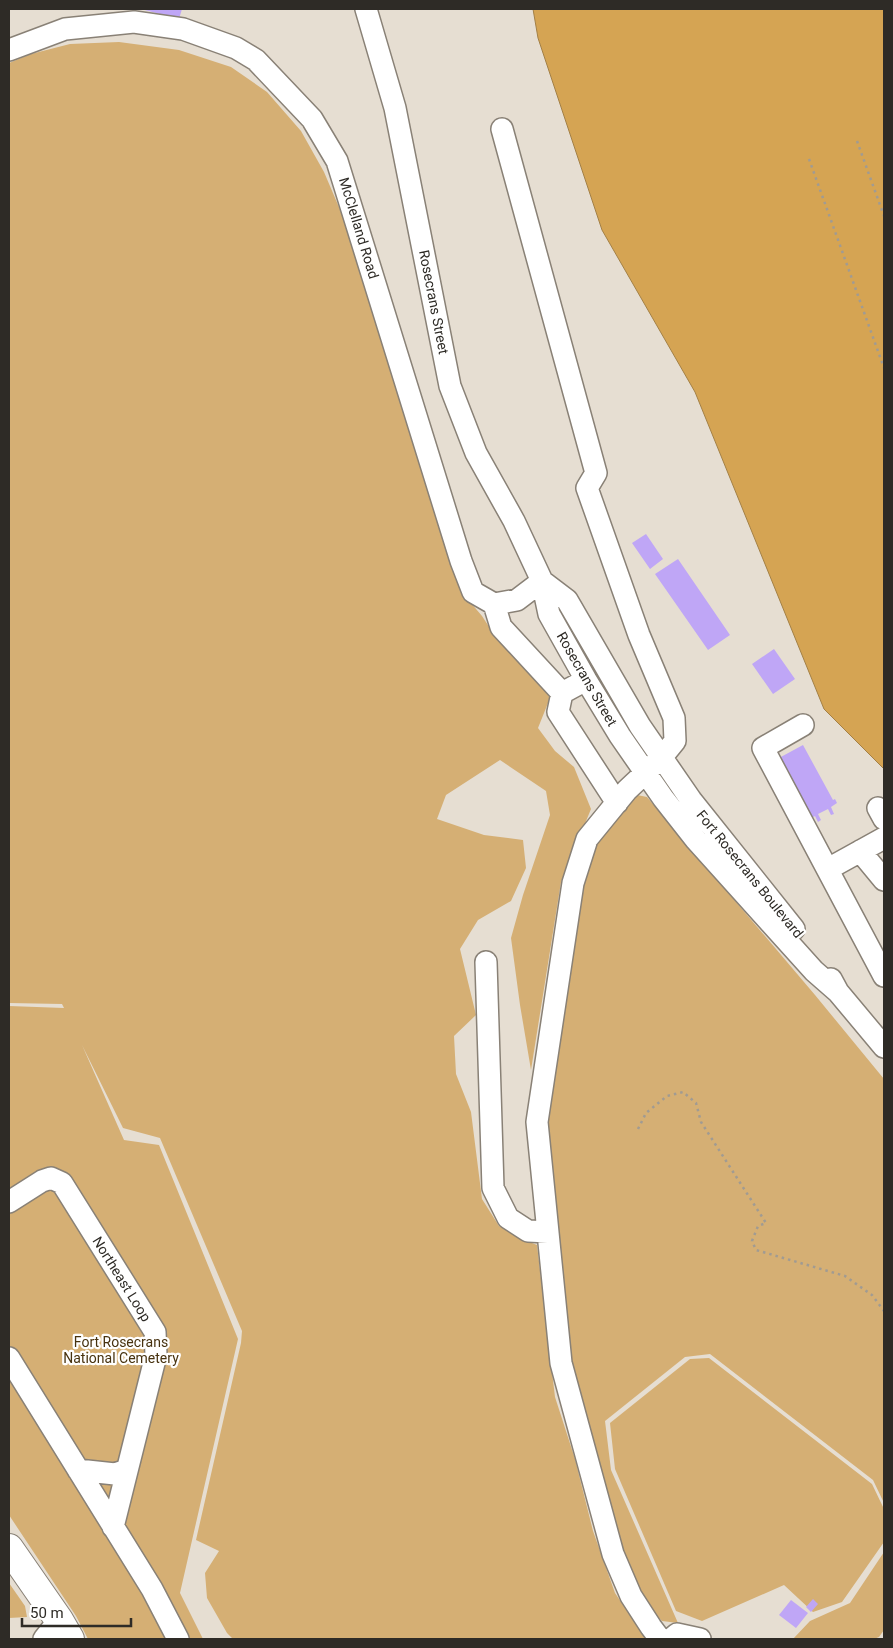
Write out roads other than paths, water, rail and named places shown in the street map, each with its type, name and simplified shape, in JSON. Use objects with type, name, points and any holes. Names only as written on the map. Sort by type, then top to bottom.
[{"type":"main road","points":[[9,1548],[58,1633]]},
{"type":"street","name":"Rosecrans Street","points":[[366,9],[395,108],[450,386],[476,453],[514,522],[542,581],[549,614],[620,736],[645,772]]},
{"type":"street","name":"McClelland Road","points":[[9,50],[65,29],[134,22],[184,30],[236,48],[256,60],[312,119],[337,161],[461,561],[473,592],[494,604]]},
{"type":"street","points":[[502,129],[596,473],[587,488],[639,635],[674,718],[675,741],[617,803],[587,839],[573,883],[537,1122],[561,1363],[613,1554],[631,1596],[650,1627],[660,1639]]},
{"type":"street","name":"Rosecrans Street","points":[[542,581],[567,600],[640,726],[662,757]]},
{"type":"street","points":[[542,581],[517,600],[494,604],[501,627],[562,693]]},
{"type":"street","points":[[586,680],[562,693],[558,712],[617,803]]},
{"type":"street","points":[[803,725],[763,748],[884,976]]},
{"type":"street","name":"Fort Rosecrans Boulevard","points":[[662,757],[691,800],[822,965],[838,992]]},
{"type":"street","name":"Fort Rosecrans Boulevard","points":[[645,772],[696,840],[814,971],[838,992],[884,1047]]},
{"type":"street","points":[[828,869],[884,838]]},
{"type":"street","points":[[860,851],[884,880]]},
{"type":"street","points":[[486,962],[493,1188],[508,1218],[528,1232],[548,1232]]},
{"type":"street","name":"Northeast Loop","points":[[9,1202],[42,1181],[51,1178],[62,1183],[156,1332],[156,1355],[114,1527]]},
{"type":"street","points":[[9,1358],[152,1589],[178,1639]]},
{"type":"street","points":[[78,1470],[115,1474],[128,1466]]},
{"type":"street","points":[[672,1639],[677,1634],[700,1639]]},
{"type":"park label","name":"Fort Rosecrans National Cemetery","points":[[121,1350]]}]
